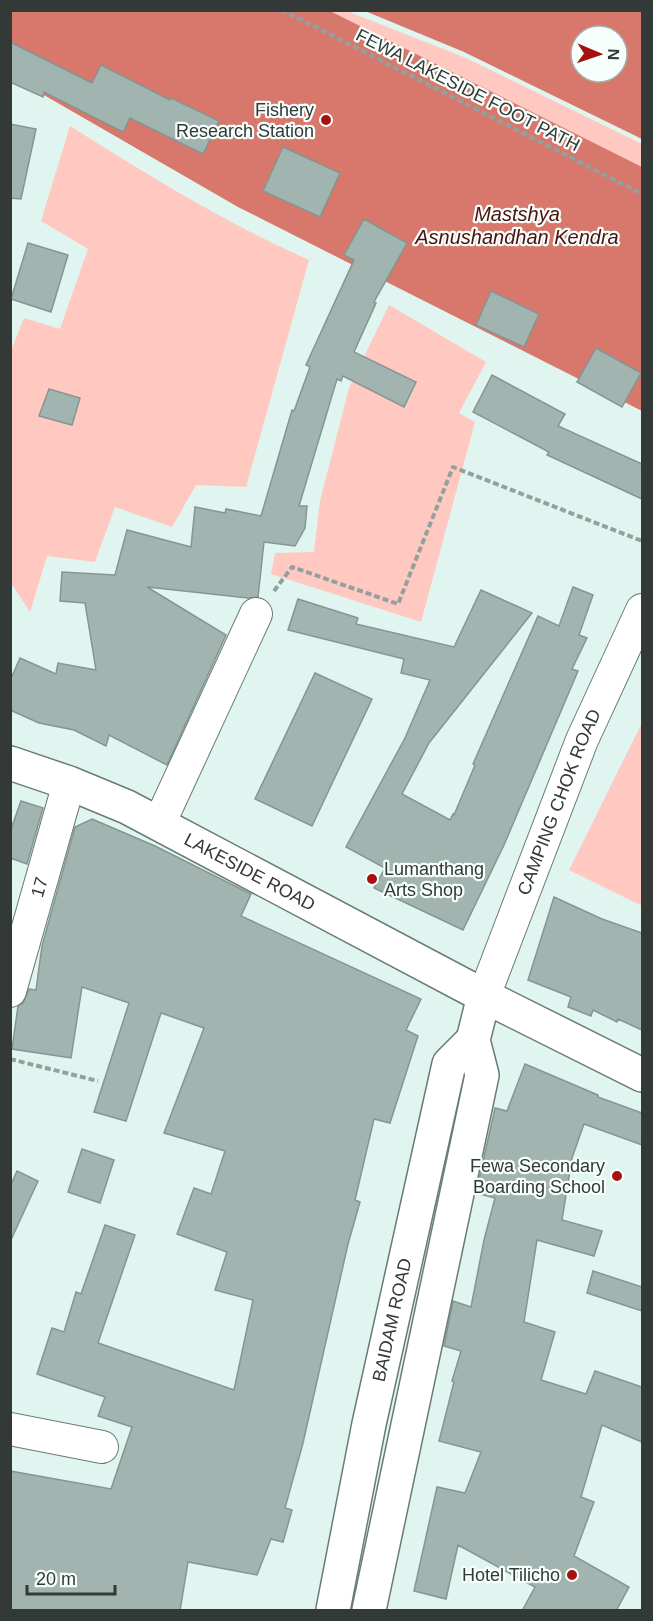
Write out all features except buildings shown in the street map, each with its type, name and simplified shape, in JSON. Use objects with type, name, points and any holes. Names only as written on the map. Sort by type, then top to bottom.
[{"type":"main road","name":"LAKESIDE ROAD","points":[[10,763],[69,783],[127,807],[484,996],[642,1075]]},
{"type":"main road","name":"BAIDAM ROAD","points":[[369,1611],[482,1076],[473,1040],[484,996]]},
{"type":"main road","name":"BAIDAM ROAD","points":[[333,1611],[369,1424],[449,1064],[473,1040]]},
{"type":"street","name":"CAMPING CHOK ROAD","points":[[484,996],[582,740],[642,610]]},
{"type":"street","points":[[159,824],[256,614]]},
{"type":"street","name":"17","points":[[10,991],[69,783]]},
{"type":"street","points":[[10,1429],[102,1447]]},
{"type":"path","name":"FEWA LAKESIDE FOOT PATH","points":[[281,10],[642,194]]},
{"type":"path","points":[[256,614],[292,567],[398,604],[453,467],[642,541]]},
{"type":"path","points":[[10,1059],[98,1081]]},
{"type":"shaded area","points":[[204,11],[347,11],[466,58],[642,144],[642,220]]},
{"type":"shaded area","points":[[70,126],[217,214],[309,260],[246,487],[196,485],[172,527],[115,507],[95,562],[47,556],[30,612],[11,583],[11,351],[24,318],[60,329],[88,249],[41,221]]},
{"type":"shaded area","points":[[389,305],[486,362],[459,413],[475,422],[421,622],[271,574],[275,553],[314,552],[320,501],[349,388]]},
{"type":"shaded area","points":[[642,723],[642,906],[569,870]]},
{"type":"water","name":"Mastshya Asnushandhan Kendra","points":[[11,11],[330,11],[642,167],[642,411],[238,207],[11,76]]},
{"type":"water","points":[[365,11],[642,11],[642,139],[464,52]]},
{"type":"place","name":"Fishery Research Station","points":[[326,120]]},
{"type":"place","name":"Lumanthang Arts Shop","points":[[372,879]]},
{"type":"place","name":"Fewa Secondary Boarding School","points":[[617,1176]]},
{"type":"place","name":"Hotel Tilicho","points":[[572,1575]]}]
